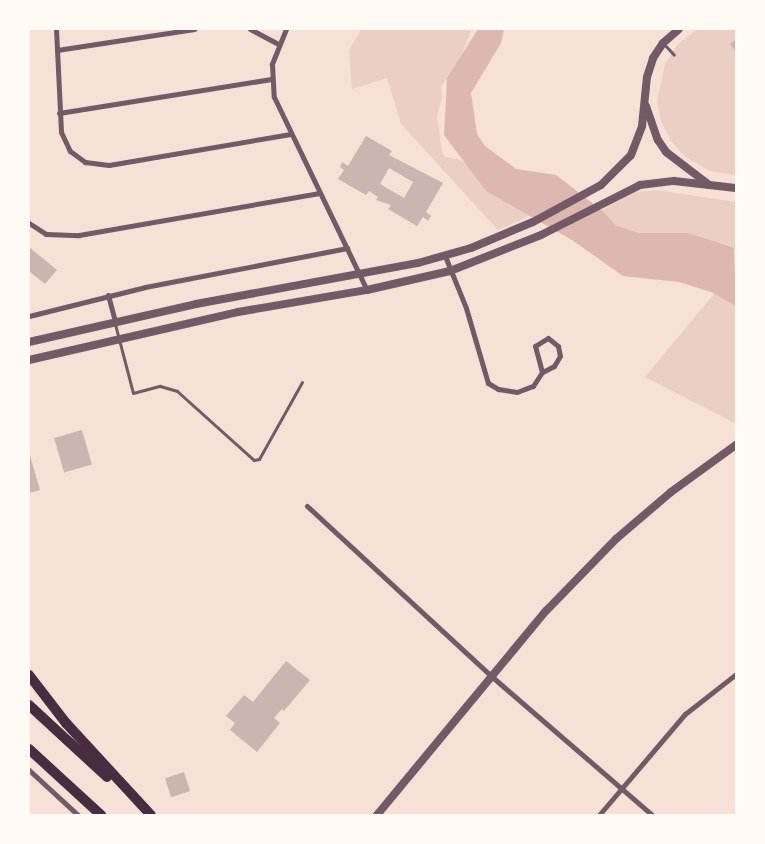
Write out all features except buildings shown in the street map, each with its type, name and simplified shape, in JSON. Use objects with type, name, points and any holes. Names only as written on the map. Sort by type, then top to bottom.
[{"type":"highway","points":[[29,675],[66,723],[142,807]]},
{"type":"highway","points":[[29,705],[151,815]]},
{"type":"highway","points":[[29,749],[100,815]]},
{"type":"street","points":[[56,29],[61,132],[70,151],[85,162],[96,164],[290,134]]},
{"type":"street","points":[[57,50],[194,29]]},
{"type":"street","points":[[250,29],[278,44]]},
{"type":"street","points":[[286,29],[278,44],[271,79],[279,110],[361,274],[367,290]]},
{"type":"street","points":[[29,342],[114,321],[445,256],[534,222],[587,193],[622,166],[637,146],[645,102],[647,77],[663,43],[679,29]]},
{"type":"street","points":[[59,113],[271,79]]},
{"type":"street","points":[[645,102],[658,140],[666,152],[708,185]]},
{"type":"street","points":[[29,360],[118,338],[238,312],[367,290],[450,270],[540,235],[625,190],[656,182],[736,188]]},
{"type":"street","points":[[29,223],[46,234],[79,235],[319,193]]},
{"type":"street","points":[[29,316],[108,295],[347,248]]},
{"type":"street","points":[[445,256],[466,308],[488,383],[498,389],[517,392],[533,386],[542,372],[554,366],[560,356],[558,346],[548,338],[535,346],[542,372]]},
{"type":"street","points":[[108,295],[114,321]]},
{"type":"street","points":[[376,815],[490,675],[546,611],[616,539],[671,492],[736,445]]},
{"type":"street","points":[[307,506],[490,675],[652,815]]},
{"type":"street","points":[[599,815],[685,714],[736,674]]},
{"type":"street","points":[[29,770],[78,815]]},
{"type":"lane","points":[[663,43],[674,55]]},
{"type":"lane","points":[[114,321],[134,393],[160,386],[177,391],[254,460],[259,459],[302,382]]},
{"type":"shaded area","points":[[361,29],[472,29],[458,63],[441,87],[442,99],[437,116],[442,151],[445,157],[458,159],[515,191],[534,214],[498,230],[401,124],[387,78],[352,89],[349,51]]},
{"type":"shaded area","points":[[478,29],[504,29],[501,43],[471,93],[477,134],[485,146],[516,169],[556,175],[604,212],[615,225],[639,233],[688,233],[734,248],[736,306],[711,292],[679,282],[623,276],[572,240],[486,191],[444,135],[447,78]]},
{"type":"shaded area","points":[[697,29],[736,29],[736,175],[710,171],[684,156],[671,141],[661,121],[657,101],[665,64],[678,44]]},
{"type":"shaded area","points":[[657,190],[736,202],[736,250],[688,233],[639,233],[615,225],[602,210],[634,192]]},
{"type":"shaded area","points":[[718,289],[736,303],[735,423],[645,377]]}]
